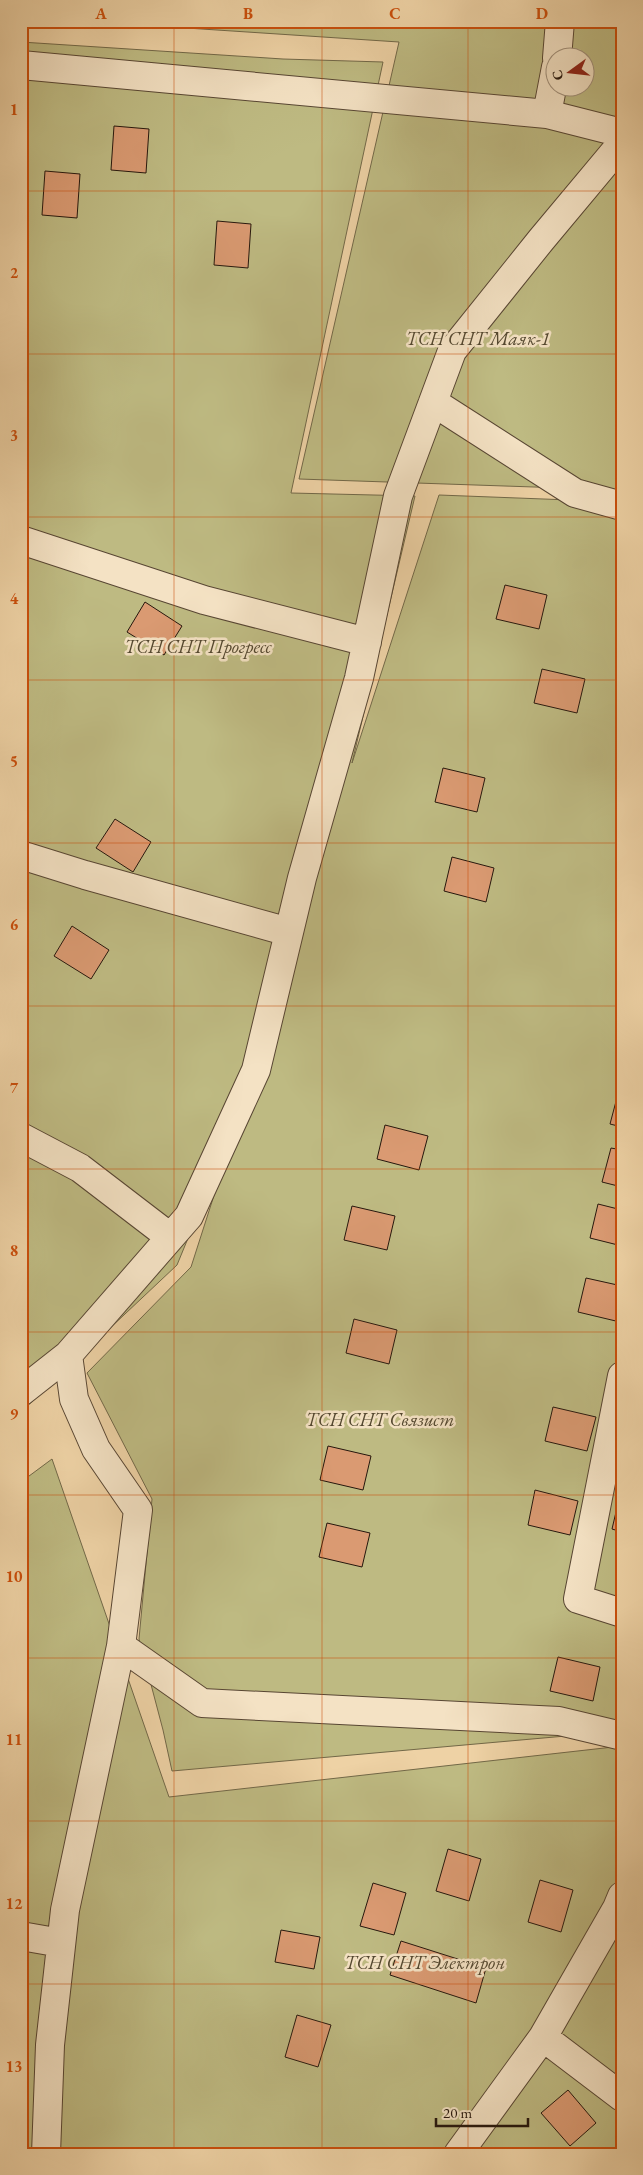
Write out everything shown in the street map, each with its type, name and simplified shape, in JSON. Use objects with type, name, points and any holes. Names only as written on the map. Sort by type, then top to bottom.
[{"type":"street","points":[[558,48],[560,21]]},
{"type":"street","points":[[21,65],[547,114],[622,133]]},
{"type":"street","points":[[547,114],[550,98]]},
{"type":"street","points":[[21,1392],[68,1354],[189,1216],[256,1070],[302,878],[359,678],[398,496],[452,351],[622,143]]},
{"type":"street","points":[[433,402],[575,493],[622,506]]},
{"type":"street","points":[[21,540],[204,600],[367,642]]},
{"type":"street","points":[[21,855],[85,875],[289,932]]},
{"type":"street","points":[[21,1137],[80,1168],[170,1237]]},
{"type":"street","points":[[46,2154],[50,2045],[65,1910],[121,1646],[138,1510],[96,1449],[74,1399],[68,1354]]},
{"type":"street","points":[[622,1376],[578,1599],[622,1613]]},
{"type":"street","points":[[121,1646],[202,1703],[559,1721],[621,1734]]},
{"type":"street","points":[[458,2154],[543,2038],[622,1896]]},
{"type":"street","points":[[21,1936],[61,1943]]},
{"type":"street","points":[[543,2038],[622,2097]]},
{"type":"green space","name":"ТСН СНТ Маяк-1","points":[[80,21],[622,21],[622,490],[299,479],[399,42]]},
{"type":"green space","points":[[21,42],[283,59],[383,62],[291,493],[415,496],[352,763],[439,495],[622,502],[622,1731],[172,1771],[139,1639],[152,1499],[87,1373],[191,1267],[244,1102],[177,1265],[21,1412]]},
{"type":"green space","name":"ТСН СНТ Электрон","points":[[52,1459],[169,1797],[622,1746],[622,2154],[21,2154],[21,1482]]},
{"type":"building","points":[[114,126],[149,129],[146,173],[111,170]]},
{"type":"building","points":[[45,171],[80,174],[77,218],[42,215]]},
{"type":"building","points":[[217,221],[251,224],[248,268],[214,265]]},
{"type":"building","points":[[505,585],[547,595],[539,629],[496,619]]},
{"type":"building","points":[[145,602],[182,626],[164,655],[127,632]]},
{"type":"building","points":[[542,669],[585,679],[577,713],[534,703]]},
{"type":"building","points":[[443,768],[485,778],[477,812],[435,802]]},
{"type":"building","points":[[115,819],[151,842],[133,872],[96,848]]},
{"type":"building","points":[[452,857],[494,868],[486,902],[444,891]]},
{"type":"building","points":[[72,926],[109,950],[91,979],[54,956]]},
{"type":"building","points":[[619,1090],[622,1091],[622,1127],[610,1124]]},
{"type":"building","points":[[385,1125],[428,1136],[419,1170],[377,1159]]},
{"type":"building","points":[[611,1148],[622,1150],[622,1187],[602,1182]]},
{"type":"building","points":[[598,1204],[622,1210],[622,1246],[590,1238]]},
{"type":"building","points":[[352,1206],[395,1216],[387,1250],[344,1240]]},
{"type":"building","points":[[586,1278],[622,1286],[620,1322],[578,1312]]},
{"type":"building","points":[[354,1319],[397,1330],[389,1364],[346,1353]]},
{"type":"building","points":[[21,1351],[27,1354],[21,1364]]},
{"type":"building","points":[[553,1407],[596,1417],[587,1451],[545,1441]]},
{"type":"building","points":[[328,1446],[371,1456],[363,1490],[320,1480]]},
{"type":"building","points":[[535,1490],[578,1501],[570,1535],[528,1525]]},
{"type":"building","points":[[620,1495],[622,1496],[622,1532],[612,1529]]},
{"type":"building","points":[[327,1523],[370,1533],[362,1567],[319,1557]]},
{"type":"building","points":[[558,1657],[600,1667],[593,1701],[550,1691]]},
{"type":"building","points":[[448,1849],[481,1859],[469,1901],[436,1891]]},
{"type":"building","points":[[540,1880],[573,1890],[561,1932],[528,1922]]},
{"type":"building","points":[[373,1883],[406,1893],[394,1935],[360,1926]]},
{"type":"building","points":[[281,1930],[320,1937],[314,1969],[275,1962]]},
{"type":"building","points":[[401,1941],[486,1968],[476,2003],[390,1975]]},
{"type":"building","points":[[297,2015],[331,2025],[318,2067],[285,2057]]},
{"type":"building","points":[[568,2090],[596,2123],[570,2146],[541,2113]]},
{"type":"park label","name":"ТСН СНТ Прогресс","points":[[198,646]]},
{"type":"park label","name":"ТСН СНТ Связист","points":[[380,1419]]}]
